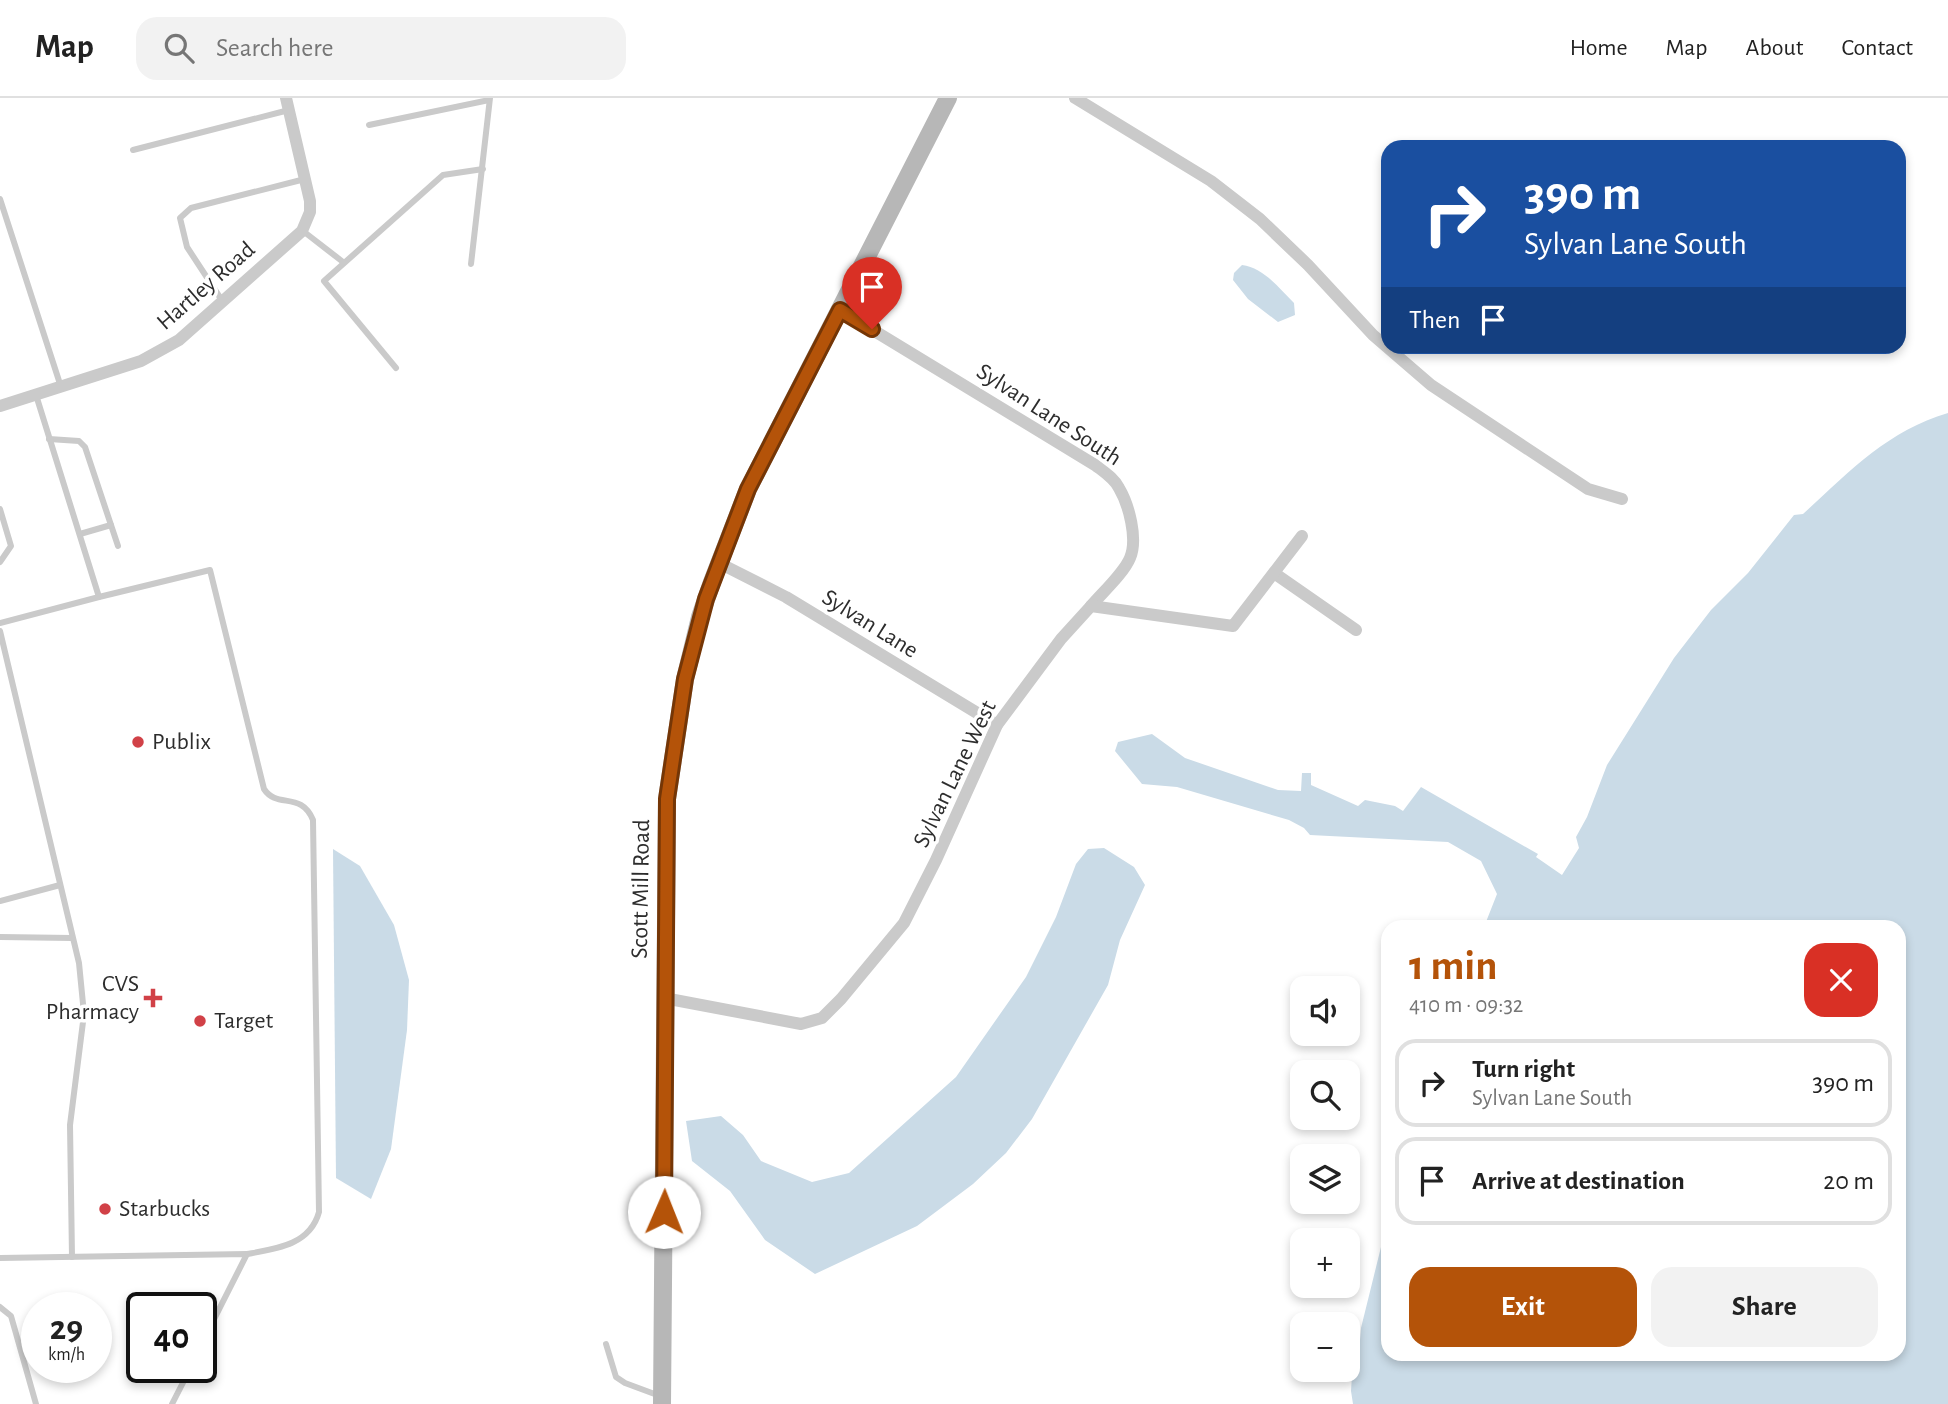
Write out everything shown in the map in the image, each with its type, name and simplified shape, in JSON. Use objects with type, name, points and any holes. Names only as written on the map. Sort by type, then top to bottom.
[{"type":"street","name":"Scott Mill Road","points":[[662,1400],[667,799],[685,679],[700,617],[748,489],[948,98]]},
{"type":"street","points":[[1075,98],[1212,181],[1260,219],[1308,265],[1373,335],[1381,339]]},
{"type":"street","points":[[287,104],[310,201],[310,212],[302,231]]},
{"type":"street","name":"Hartley Road","points":[[0,406],[141,361],[160,352],[179,340],[302,231]]},
{"type":"street","name":"Sylvan Lane South","points":[[840,310],[1110,476],[1119,487],[1125,503],[1133,542],[1130,559],[1091,606]]},
{"type":"street","points":[[1405,354],[1431,385],[1588,489],[1622,499]]},
{"type":"street","points":[[1091,606],[1233,626],[1302,536]]},
{"type":"street","name":"Sylvan Lane","points":[[719,563],[786,597],[997,725]]},
{"type":"street","points":[[1274,573],[1356,630]]},
{"type":"street","name":"Sylvan Lane West","points":[[664,998],[801,1024],[821,1018],[841,999],[904,923],[936,860],[997,725],[1061,639],[1091,606]]},
{"type":"lane","points":[[369,125],[490,99],[471,264]]},
{"type":"lane","points":[[134,150],[287,104]]},
{"type":"lane","points":[[396,368],[324,281],[443,175],[483,169]]},
{"type":"lane","points":[[223,302],[187,247],[180,218],[191,208],[305,179]]},
{"type":"lane","points":[[0,199],[61,387]]},
{"type":"lane","points":[[302,231],[343,262]]},
{"type":"lane","points":[[36,395],[99,597]]},
{"type":"lane","points":[[49,439],[79,441],[85,447],[118,546]]},
{"type":"lane","points":[[0,509],[11,545],[0,562]]},
{"type":"lane","points":[[80,534],[111,525]]},
{"type":"lane","points":[[0,623],[210,570],[264,789],[268,795],[300,803],[308,809],[313,820],[318,1212],[313,1226],[296,1241],[284,1247],[247,1254],[0,1258]]},
{"type":"lane","points":[[0,631],[82,981],[85,1014],[70,1125],[72,1257]]},
{"type":"lane","points":[[0,901],[60,885]]},
{"type":"lane","points":[[0,937],[72,937]]},
{"type":"lane","points":[[217,1313],[247,1254]]},
{"type":"lane","points":[[0,1307],[11,1316],[36,1404]]},
{"type":"lane","points":[[606,1344],[616,1377],[662,1400]]},
{"type":"lane","points":[[173,1404],[183,1383]]},
{"type":"water","points":[[1242,265],[1264,274],[1277,285],[1294,303],[1295,315],[1278,322],[1248,299],[1233,280],[1234,273]]},
{"type":"water","points":[[1948,413],[1948,1404],[1353,1404],[1352,1382],[1360,1382],[1361,1328],[1381,1247],[1381,1361],[1906,1361],[1906,920],[1487,920],[1497,894],[1481,861],[1448,842],[1310,835],[1304,828],[1289,820],[1177,787],[1142,784],[1115,751],[1118,742],[1152,734],[1185,758],[1278,790],[1301,791],[1302,773],[1311,773],[1311,785],[1358,806],[1365,800],[1395,806],[1403,811],[1421,787],[1538,854],[1536,857],[1562,875],[1579,848],[1576,837],[1587,817],[1607,765],[1674,658],[1711,610],[1748,573],[1794,515],[1803,514],[1870,454],[1906,430]]},
{"type":"water","points":[[1104,848],[1134,867],[1145,885],[1120,940],[1108,985],[1032,1119],[1006,1153],[973,1184],[917,1226],[815,1274],[765,1240],[730,1191],[692,1161],[686,1121],[721,1116],[743,1135],[761,1161],[812,1182],[849,1173],[956,1077],[1026,977],[1056,917],[1076,864],[1088,849]]},
{"type":"water","points":[[333,849],[360,866],[394,925],[409,980],[407,1030],[391,1149],[371,1199],[336,1178]]},
{"type":"place","name":"Publix","points":[[138,742]]},
{"type":"place","name":"CVS Pharmacy","points":[[153,998]]},
{"type":"place","name":"Target","points":[[200,1021]]},
{"type":"place","name":"Starbucks","points":[[105,1209]]},
{"type":"route","points":[[664,1212],[667,799],[685,679],[700,617],[748,489],[840,310],[872,329]]}]
